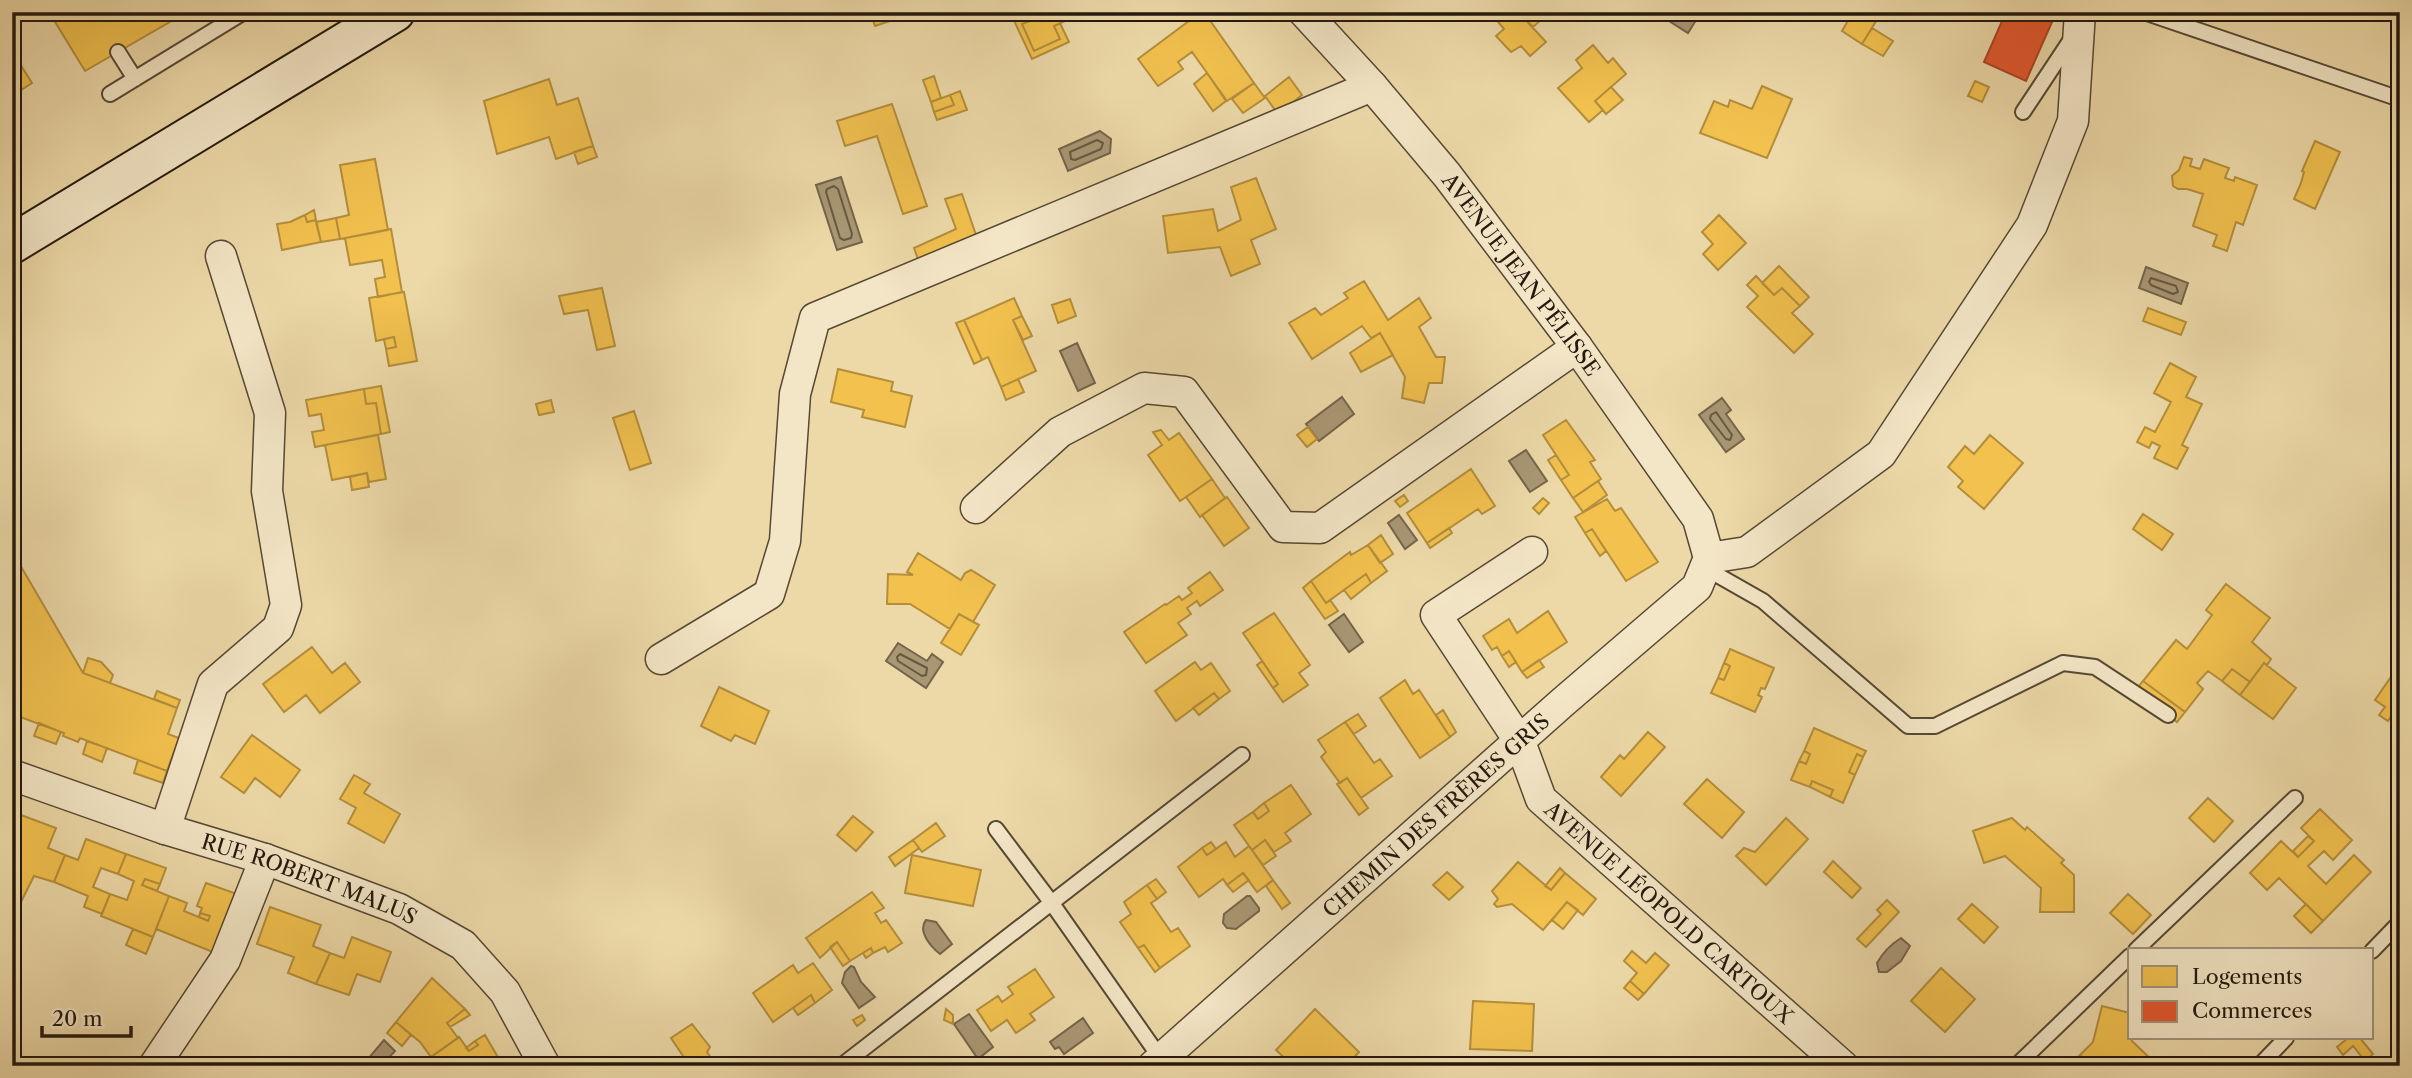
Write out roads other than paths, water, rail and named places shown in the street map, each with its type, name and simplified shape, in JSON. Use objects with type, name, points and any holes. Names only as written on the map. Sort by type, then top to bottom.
[{"type":"main road","points":[[12,244],[155,160],[395,12]]},
{"type":"main road","points":[[155,160],[422,12]]},
{"type":"street","name":"AVENUE JEAN PÉLISSE","points":[[1304,12],[1447,175],[1577,347],[1698,519],[1707,563]]},
{"type":"street","points":[[1707,563],[1748,552],[1881,454],[2032,225],[2073,121],[2079,20]]},
{"type":"street","points":[[661,659],[769,594],[785,541],[795,394],[816,318],[1371,86]]},
{"type":"street","points":[[165,829],[213,684],[278,628],[286,605],[267,491],[270,413],[221,256]]},
{"type":"street","points":[[976,508],[1060,432],[1144,388],[1184,392],[1283,527],[1321,528],[1577,347]]},
{"type":"street","name":"AVENUE LÉOPOLD CARTOUX","points":[[1532,552],[1437,615],[1520,742],[1541,799],[1843,1066]]},
{"type":"street","name":"CHEMIN DES FRÈRES GRIS","points":[[1157,1062],[1563,702],[1697,587],[1707,563]]},
{"type":"street","name":"RUE ROBERT MALUS","points":[[12,775],[165,829],[265,859],[399,909],[463,945],[505,992],[545,1066]]},
{"type":"street","points":[[154,1066],[225,960],[265,859]]},
{"type":"lane","points":[[110,94],[244,12]]},
{"type":"lane","points":[[2144,12],[2400,99]]},
{"type":"lane","points":[[2024,112],[2079,20]]},
{"type":"lane","points":[[118,52],[135,79]]},
{"type":"lane","points":[[1707,563],[1763,601],[1908,726],[1935,726],[2063,663],[2095,667],[2168,715]]},
{"type":"lane","points":[[841,1066],[1242,755]]},
{"type":"lane","points":[[2138,948],[2295,798]]},
{"type":"lane","points":[[996,829],[1051,902],[1157,1062]]},
{"type":"lane","points":[[2374,949],[2400,922]]},
{"type":"lane","points":[[2016,1066],[2128,958]]},
{"type":"lane","points":[[2259,1066],[2284,1040]]},
{"type":"water","points":[[1655,12],[1701,12],[1688,33]]},
{"type":"water","points":[[1100,131],[1111,139],[1110,153],[1068,171],[1059,149]]},
{"type":"water","points":[[841,177],[862,242],[837,250],[816,185]]},
{"type":"water","points":[[2146,267],[2188,283],[2181,304],[2139,288]]},
{"type":"water","points":[[1077,343],[1095,383],[1078,391],[1060,351]]},
{"type":"water","points":[[1342,397],[1354,414],[1319,441],[1306,424]]},
{"type":"water","points":[[1722,398],[1731,410],[1726,414],[1744,439],[1726,452],[1699,415]]},
{"type":"water","points":[[1526,450],[1547,481],[1530,492],[1509,461]]},
{"type":"water","points":[[1399,515],[1417,540],[1405,549],[1388,523]]},
{"type":"water","points":[[1344,614],[1363,642],[1349,652],[1329,625]]},
{"type":"water","points":[[898,643],[927,661],[932,654],[943,662],[926,688],[886,661]]},
{"type":"water","points":[[1250,896],[1259,911],[1236,929],[1227,928],[1223,923],[1224,914]]},
{"type":"water","points":[[926,920],[936,922],[952,944],[940,954],[924,934]]},
{"type":"water","points":[[1901,938],[1910,946],[1901,961],[1887,972],[1879,972],[1879,959]]},
{"type":"water","points":[[851,966],[875,997],[859,1008],[842,983],[845,972]]},
{"type":"water","points":[[969,1014],[993,1047],[978,1059],[954,1024]]},
{"type":"water","points":[[1083,1018],[1093,1033],[1064,1054],[1059,1047],[1055,1049],[1050,1042]]},
{"type":"water","points":[[384,1040],[395,1051],[381,1066],[362,1066]]}]
